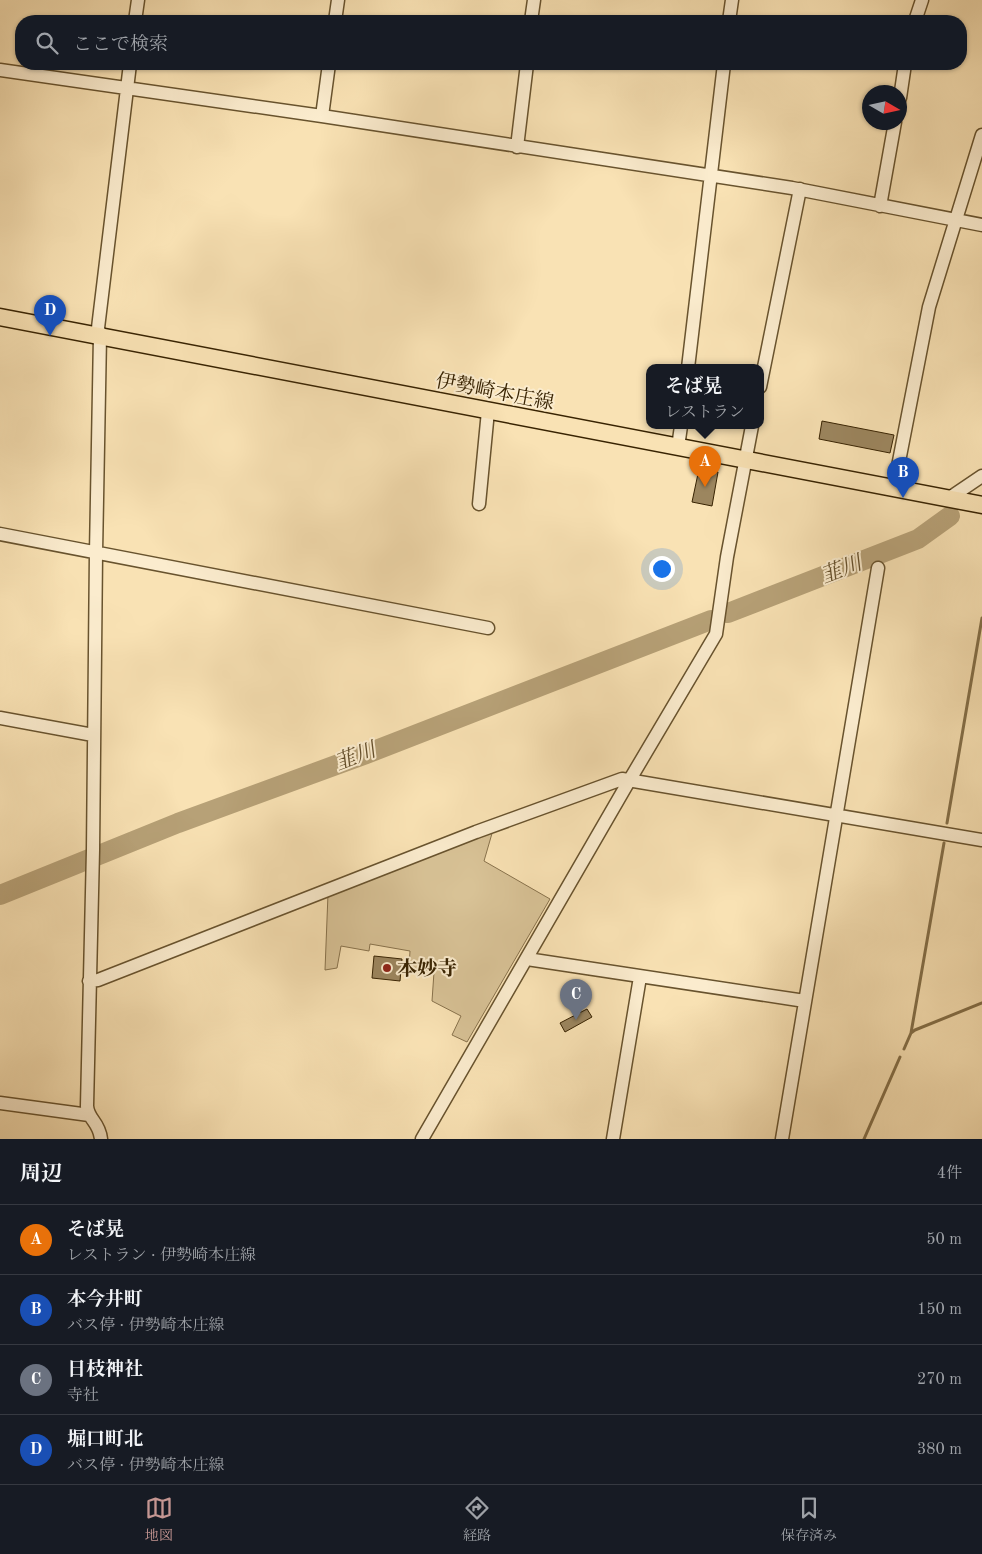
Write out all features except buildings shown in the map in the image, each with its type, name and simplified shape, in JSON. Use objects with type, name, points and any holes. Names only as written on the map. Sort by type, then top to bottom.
[{"type":"main road","name":"伊勢崎本庄線","points":[[0,317],[982,505]]},
{"type":"street","points":[[136,15],[138,0]]},
{"type":"street","points":[[336,15],[338,0]]},
{"type":"street","points":[[532,15],[534,0]]},
{"type":"street","points":[[730,15],[732,0]]},
{"type":"street","points":[[917,15],[922,0]]},
{"type":"street","points":[[0,70],[322,116],[800,189],[982,225]]},
{"type":"street","points":[[101,1139],[99,1127],[89,1115],[87,1106],[93,850],[93,735],[100,336],[98,328],[129,70]]},
{"type":"street","points":[[322,116],[328,70]]},
{"type":"street","points":[[517,147],[525,70]]},
{"type":"street","points":[[689,364],[712,182],[711,176],[723,70]]},
{"type":"street","points":[[902,85],[905,70]]},
{"type":"street","points":[[880,206],[894,130]]},
{"type":"street","points":[[894,488],[930,307],[982,135]]},
{"type":"street","points":[[764,367],[800,189]]},
{"type":"street","points":[[479,504],[488,411]]},
{"type":"street","points":[[678,447],[681,429]]},
{"type":"street","points":[[422,1139],[718,630],[727,557],[751,429]]},
{"type":"street","points":[[948,499],[982,476]]},
{"type":"street","points":[[0,534],[488,628]]},
{"type":"street","points":[[782,1139],[838,815],[878,568]]},
{"type":"street","points":[[0,718],[93,735]]},
{"type":"street","points":[[89,981],[98,980],[213,936],[324,890],[622,779],[982,840]]},
{"type":"street","points":[[527,959],[805,1000]]},
{"type":"street","points":[[614,1139],[640,977]]},
{"type":"street","points":[[0,1103],[89,1115]]},
{"type":"shaded area","points":[[493,830],[484,861],[550,899],[467,1042],[452,1035],[461,1016],[432,1001],[434,972],[409,967],[410,951],[370,944],[369,951],[341,946],[337,968],[325,970],[328,894]]},
{"type":"waterway","name":"韮川","points":[[728,613],[918,539],[950,516]]},
{"type":"waterway","points":[[947,823],[982,618]]},
{"type":"waterway","name":"韮川","points":[[0,895],[178,823],[366,754],[711,620]]},
{"type":"waterway","points":[[911,1033],[944,843]]},
{"type":"waterway","points":[[904,1049],[911,1033],[915,1030],[982,1003]]},
{"type":"waterway","points":[[864,1139],[900,1057]]},
{"type":"place","name":"堀口町北","points":[[50,336]]},
{"type":"place","name":"そば晃","points":[[705,487]]},
{"type":"place","name":"本今井町","points":[[903,498]]},
{"type":"place","name":"本妙寺","points":[[387,968]]},
{"type":"place","name":"日枝神社","points":[[576,1020]]}]
